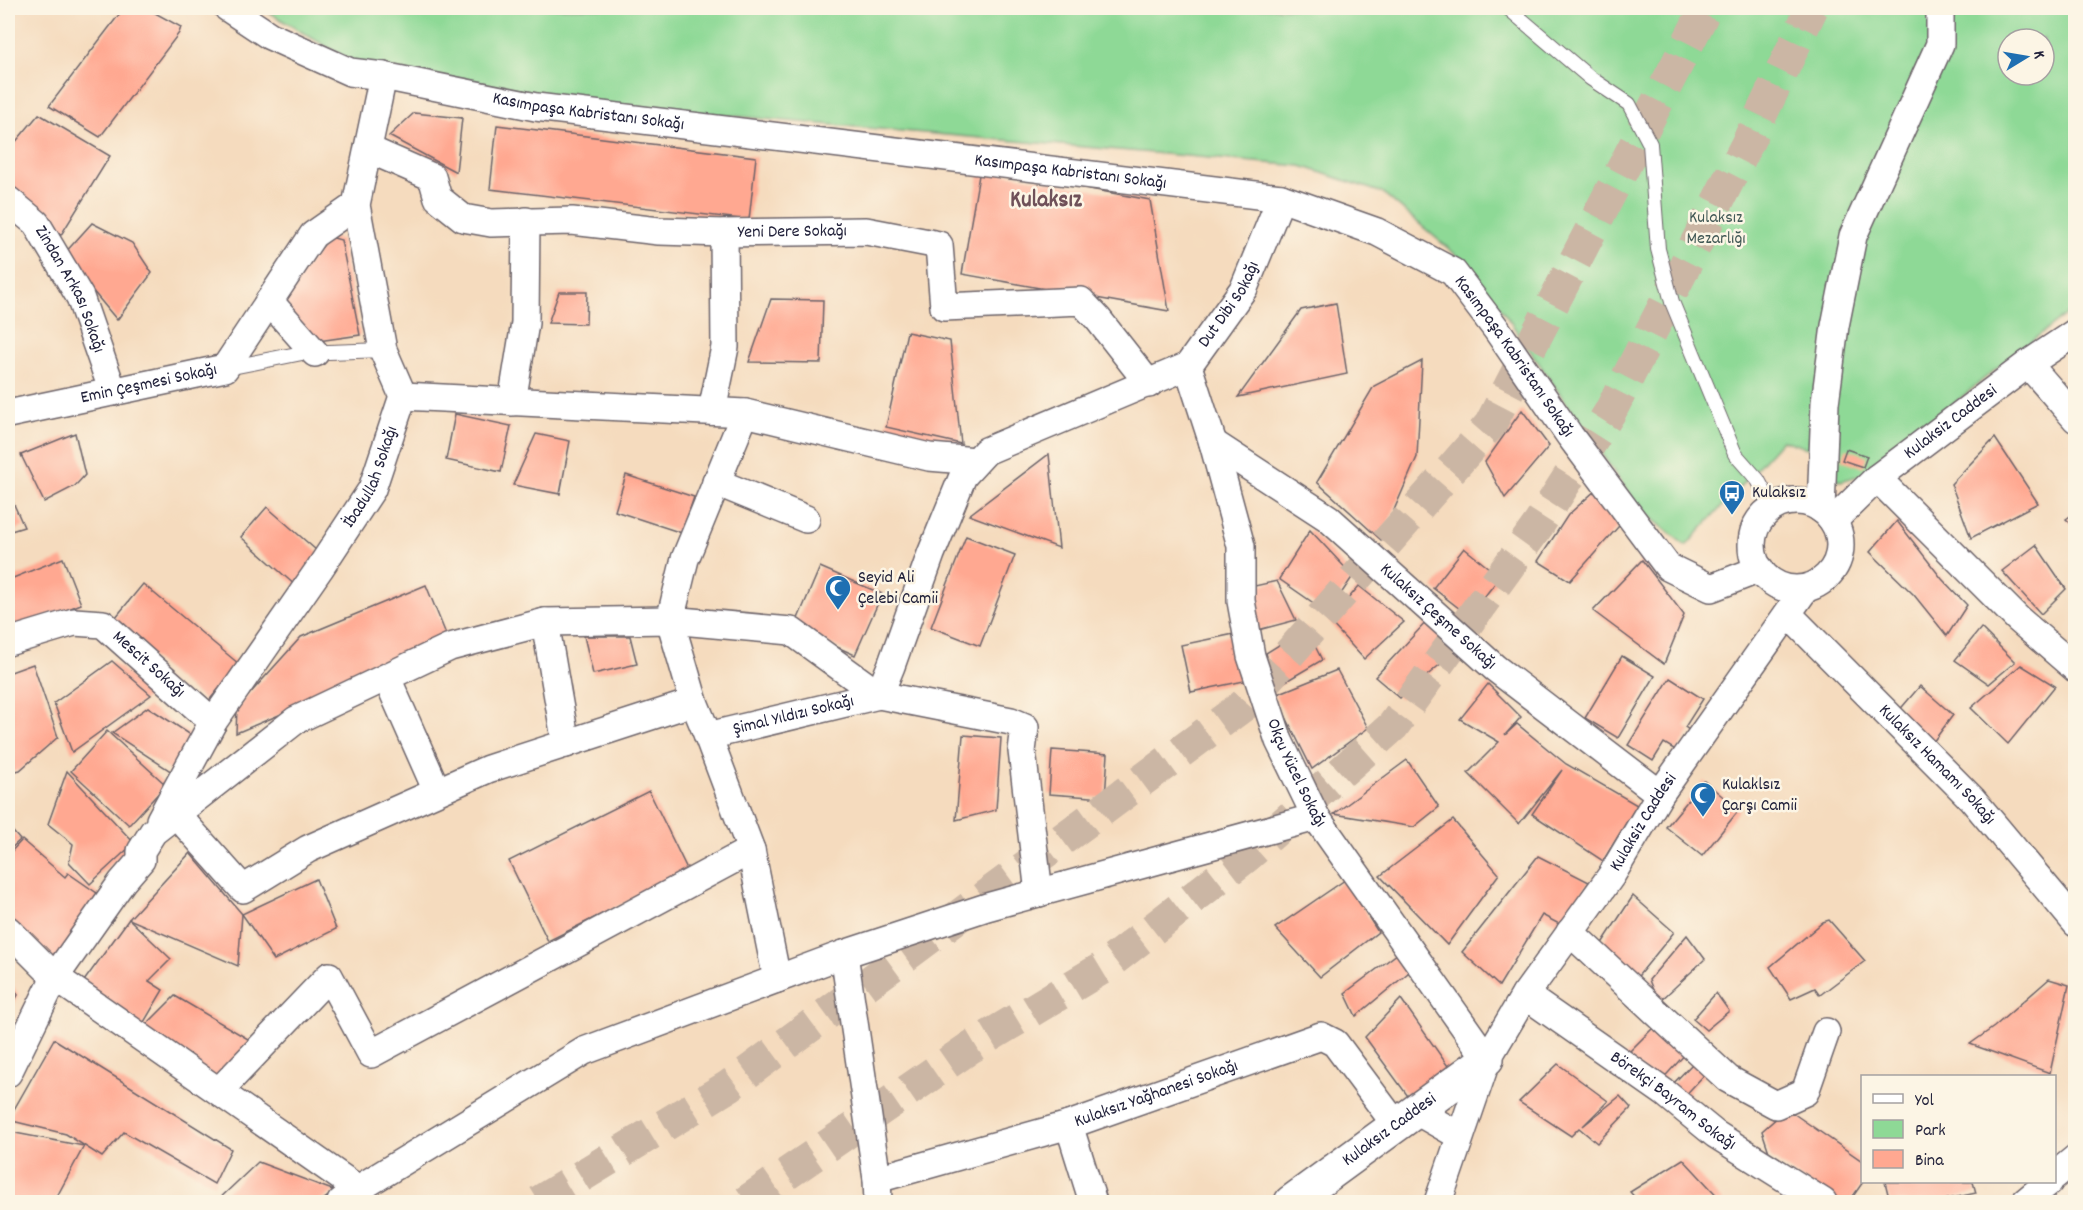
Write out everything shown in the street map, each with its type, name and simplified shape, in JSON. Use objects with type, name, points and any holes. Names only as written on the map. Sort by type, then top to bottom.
[{"type":"street","name":"Kasımpaşa Kabristanı Sokağı","points":[[228,8],[270,36],[350,72],[383,76],[536,107],[1281,198],[1377,232],[1453,272],[1497,330],[1570,436],[1668,567],[1711,588],[1760,569]]},
{"type":"street","points":[[1827,515],[1825,403],[1835,326],[1853,236],[1940,44],[1940,8]]},
{"type":"street","points":[[383,76],[356,205],[383,350],[403,396],[745,413],[929,457],[976,461]]},
{"type":"street","name":"Yeni Dere Sokağı","points":[[368,149],[432,177],[438,198],[464,218],[491,223],[572,221],[659,231],[724,233],[866,231],[939,245],[944,307],[1081,301],[1149,384]]},
{"type":"street","name":"Dut Dibi Sokağı","points":[[976,461],[986,451],[1188,366],[1244,288],[1281,198]]},
{"type":"street","name":"Zindan Arkası Sokağı","points":[[8,200],[36,223],[80,297],[113,392]]},
{"type":"street","name":"Emin Çeşmesi Sokağı","points":[[8,414],[225,368],[313,235],[356,205]]},
{"type":"street","points":[[512,402],[525,322],[526,221]]},
{"type":"street","points":[[712,411],[725,347],[724,233]]},
{"type":"street","points":[[269,301],[315,353]]},
{"type":"street","name":"Kulaksiz Caddesi","points":[[1827,515],[2028,364],[2076,332]]},
{"type":"street","points":[[2028,364],[2076,419]]},
{"type":"street","name":"Okçu Yücel Sokağı","points":[[1188,366],[1214,443],[1241,546],[1241,601],[1251,656],[1279,741],[1316,817],[1487,1059]]},
{"type":"street","name":"İbadullah Sokağı","points":[[8,1073],[55,977],[122,882],[141,860],[141,852],[213,722],[372,489],[403,396]]},
{"type":"street","points":[[745,413],[685,559],[670,620],[694,702],[751,850],[777,979]]},
{"type":"street","name":"Kulaksız Çeşme Sokağı","points":[[1214,443],[1328,518],[1495,668],[1660,794]]},
{"type":"street","points":[[879,695],[930,554],[963,476],[976,461]]},
{"type":"street","points":[[1877,478],[2018,619],[2076,669]]},
{"type":"street","points":[[716,482],[806,519]]},
{"type":"street","points":[[1797,501],[1810,503],[1827,515],[1839,534],[1840,548],[1837,562],[1829,574],[1818,583],[1805,589],[1779,586],[1768,579],[1754,556],[1752,543],[1763,517],[1773,508],[1797,501]]},
{"type":"street","name":"Kulaksiz Caddesi","points":[[1441,1201],[1460,1136],[1487,1059],[1525,995],[1611,876],[1660,794],[1805,589]]},
{"type":"street","name":"Kulaksız Hamamı Sokağı","points":[[1788,614],[1972,799],[2076,923]]},
{"type":"street","points":[[153,832],[296,720],[450,647],[545,622],[670,620],[791,631],[879,695],[1011,721],[1025,727],[1022,750],[1039,893]]},
{"type":"street","name":"Mescit Sokağı","points":[[8,642],[74,622],[103,624],[213,722]]},
{"type":"street","points":[[545,622],[566,744]]},
{"type":"street","points":[[387,678],[437,791]]},
{"type":"street","name":"Şimal Yıldızı Sokağı","points":[[708,736],[879,695]]},
{"type":"street","points":[[176,814],[243,889],[308,849],[488,769],[694,702]]},
{"type":"street","points":[[8,930],[55,977],[219,1091],[354,1198],[584,1051],[844,954],[987,908],[1316,817]]},
{"type":"street","points":[[219,1091],[329,976],[371,1054],[751,850]]},
{"type":"street","points":[[1570,932],[1728,1079],[1776,1105],[1805,1092],[1826,1032]]},
{"type":"street","points":[[844,954],[878,1191]]},
{"type":"street","name":"Börekçi Bayram Sokağı","points":[[1525,995],[1665,1093],[1715,1134],[1823,1203]]},
{"type":"street","name":"Kulaksız Yağhanesi Sokağı","points":[[878,1191],[1321,1036],[1335,1042],[1406,1118]]},
{"type":"street","name":"Kulaksız Caddesi","points":[[1291,1203],[1487,1059]]},
{"type":"street","points":[[1406,1118],[1460,1136]]},
{"type":"street","points":[[1069,1125],[1093,1203]]},
{"type":"street","points":[[2056,1175],[2076,1158]]},
{"type":"street","points":[[2025,1203],[2048,1183]]},
{"type":"lane","points":[[1508,8],[1590,78],[1629,104],[1650,144],[1658,249],[1672,302],[1735,454],[1758,480],[1773,508]]},
{"type":"lane","points":[[225,368],[302,353],[383,350]]},
{"type":"green space","name":"Kulaksız Mezarlığı","points":[[261,8],[2075,8],[2075,308],[2008,359],[1871,472],[1841,481],[1827,475],[1808,448],[1782,440],[1686,546],[1639,508],[1502,310],[1462,260],[1383,193],[1301,166],[538,99],[356,64]]},
{"type":"building","points":[[124,8],[146,8],[181,27],[179,33],[100,137],[49,106]]},
{"type":"building","points":[[414,113],[462,118],[456,172],[389,136]]},
{"type":"building","points":[[39,114],[110,156],[61,235],[8,197],[8,151]]},
{"type":"building","points":[[497,125],[756,157],[749,220],[490,189]]},
{"type":"building","points":[[980,169],[1150,200],[1169,311],[962,274]]},
{"type":"building","points":[[92,223],[132,243],[152,273],[117,320],[63,255]]},
{"type":"building","points":[[330,237],[341,240],[360,335],[311,342],[278,303]]},
{"type":"building","points":[[559,292],[587,292],[586,324],[548,323]]},
{"type":"building","points":[[771,299],[823,300],[821,363],[749,362]]},
{"type":"building","points":[[1336,303],[1347,374],[1238,397],[1301,310]]},
{"type":"building","points":[[907,332],[950,341],[961,444],[886,427]]},
{"type":"building","points":[[1422,361],[1417,457],[1381,540],[1317,482],[1374,386]]},
{"type":"building","points":[[1522,410],[1549,446],[1505,498],[1485,462]]},
{"type":"building","points":[[455,414],[511,426],[501,472],[446,460]]},
{"type":"building","points":[[75,433],[85,475],[75,486],[44,502],[21,455]]},
{"type":"building","points":[[536,434],[570,441],[560,494],[513,485]]},
{"type":"building","points":[[1995,438],[2038,503],[1971,538],[1951,484]]},
{"type":"building","points":[[1846,449],[1867,456],[1863,467],[1842,460]]},
{"type":"building","points":[[1049,454],[1059,548],[969,515]]},
{"type":"building","points":[[626,475],[694,497],[682,533],[615,511]]},
{"type":"building","points":[[1596,490],[1619,526],[1570,581],[1538,561],[1568,515]]},
{"type":"building","points":[[8,491],[24,527],[8,532]]},
{"type":"building","points":[[267,507],[324,557],[297,587],[241,537]]},
{"type":"building","points":[[2076,512],[2076,528],[2066,519]]},
{"type":"building","points":[[1897,521],[1942,579],[1967,605],[1947,636],[1914,595],[1870,552]]},
{"type":"building","points":[[1310,530],[1353,576],[1328,613],[1279,579]]},
{"type":"building","points":[[966,536],[1015,555],[980,646],[931,627]]},
{"type":"building","points":[[2036,545],[2066,589],[2041,614],[2002,571]]},
{"type":"building","points":[[1464,548],[1500,577],[1469,616],[1433,588]]},
{"type":"building","points":[[63,558],[81,604],[8,633],[8,580]]},
{"type":"building","points":[[1642,560],[1684,615],[1664,664],[1593,611]]},
{"type":"building","name":"Seyid Ali Çelebi Camii","points":[[820,567],[882,594],[855,655],[794,628]]},
{"type":"building","points":[[1277,581],[1296,620],[1258,630],[1250,587]]},
{"type":"building","points":[[143,584],[239,664],[207,703],[111,623]]},
{"type":"building","points":[[426,585],[450,644],[236,733],[237,708],[301,637]]},
{"type":"building","points":[[1359,586],[1404,622],[1364,659],[1329,621]]},
{"type":"building","points":[[1427,621],[1455,652],[1400,698],[1375,677]]},
{"type":"building","points":[[1306,628],[1322,660],[1276,687],[1266,653]]},
{"type":"building","points":[[1981,628],[2015,662],[1989,684],[1955,660]]},
{"type":"building","points":[[1239,633],[1249,680],[1191,692],[1181,645]]},
{"type":"building","points":[[584,636],[630,636],[637,664],[593,674]]},
{"type":"building","points":[[1622,656],[1655,676],[1618,738],[1585,718]]},
{"type":"building","points":[[112,661],[151,695],[72,752],[54,703]]},
{"type":"building","points":[[33,664],[58,737],[20,770],[8,773],[8,673]]},
{"type":"building","points":[[2021,665],[2055,686],[2008,744],[1971,708]]},
{"type":"building","points":[[1337,670],[1368,728],[1312,769],[1275,695]]},
{"type":"building","points":[[1670,678],[1703,699],[1685,727],[1690,731],[1677,751],[1664,743],[1653,761],[1628,745]]},
{"type":"building","points":[[1488,684],[1521,717],[1505,735],[1517,724],[1566,764],[1637,805],[1603,861],[1532,814],[1562,770],[1519,824],[1468,773],[1499,742],[1460,719]]},
{"type":"building","points":[[1920,686],[1953,715],[1930,746],[1897,713]]},
{"type":"building","points":[[148,707],[194,737],[172,772],[112,733]]},
{"type":"building","points":[[107,731],[166,785],[129,825],[71,771]]},
{"type":"building","points":[[963,735],[1001,738],[996,810],[956,820]]},
{"type":"building","points":[[1052,750],[1108,754],[1105,798],[1049,794]]},
{"type":"building","points":[[1407,760],[1439,807],[1414,827],[1334,814]]},
{"type":"building","points":[[67,771],[134,843],[90,884],[69,862],[73,844],[48,824]]},
{"type":"building","name":"Kulaklsız Çarşı Camii","points":[[1704,781],[1739,810],[1702,856],[1666,827]]},
{"type":"building","points":[[649,791],[688,871],[548,941],[509,861]]},
{"type":"building","points":[[1453,820],[1499,874],[1447,945],[1380,876]]},
{"type":"building","points":[[8,826],[20,840],[8,851]]},
{"type":"building","points":[[22,840],[65,877],[68,873],[104,898],[58,963],[8,919],[8,855]]},
{"type":"building","points":[[190,853],[242,914],[238,966],[129,919]]},
{"type":"building","points":[[1538,856],[1589,882],[1561,925],[1542,915],[1499,986],[1462,952]]},
{"type":"building","points":[[316,879],[336,929],[274,960],[242,914]]},
{"type":"building","points":[[1345,880],[1378,932],[1320,977],[1275,928]]},
{"type":"building","points":[[1633,896],[1674,932],[1630,986],[1599,948]]},
{"type":"building","points":[[129,919],[171,959],[149,981],[163,990],[137,1034],[76,992]]},
{"type":"building","points":[[1829,920],[1865,961],[1820,995],[1815,988],[1791,999],[1770,967],[1823,922]]},
{"type":"building","points":[[1687,935],[1705,959],[1658,1003],[1649,980]]},
{"type":"building","points":[[1397,954],[1414,968],[1356,1016],[1345,993]]},
{"type":"building","points":[[8,977],[18,995],[8,1012]]},
{"type":"building","points":[[2049,979],[2069,985],[2050,1073],[1970,1044],[1994,1027]]},
{"type":"building","points":[[1716,993],[1729,1011],[1706,1030],[1693,1019]]},
{"type":"building","points":[[175,996],[253,1042],[211,1086],[137,1034]]},
{"type":"building","points":[[1401,999],[1450,1069],[1410,1099],[1365,1037]]},
{"type":"building","points":[[1654,1027],[1689,1050],[1659,1083],[1625,1056]]},
{"type":"building","points":[[54,1039],[231,1149],[214,1184],[124,1132],[102,1157],[66,1134],[8,1120]]},
{"type":"building","points":[[1694,1062],[1706,1073],[1679,1102],[1671,1086]]},
{"type":"building","points":[[1558,1064],[1608,1101],[1583,1126],[1620,1096],[1631,1108],[1597,1143],[1579,1128],[1571,1136],[1519,1102]]},
{"type":"building","points":[[1787,1109],[1861,1160],[1862,1183],[1849,1202],[1836,1202],[1771,1158],[1762,1131]]},
{"type":"building","points":[[10,1132],[84,1146],[54,1202],[8,1202],[8,1138]]},
{"type":"building","points":[[1683,1159],[1723,1202],[1639,1202],[1630,1192]]},
{"type":"building","points":[[258,1162],[335,1191],[320,1202],[216,1202]]},
{"type":"building","points":[[1885,1183],[1973,1183],[1976,1193],[1935,1202],[1890,1202]]},
{"type":"tunnel","points":[[539,1202],[729,1086],[1244,705],[1490,425],[1706,8]]},
{"type":"tunnel","points":[[746,1202],[971,1047],[1104,967],[1247,856],[1393,726],[1539,524],[1610,412],[1747,144],[1812,8]]},
{"type":"place","name":"Kulaksız","points":[[1732,516]]},
{"type":"place","name":"Seyid Ali Çelebi Camii","points":[[838,611]]},
{"type":"place","name":"Kulaklsız Çarşı Camii","points":[[1703,818]]},
{"type":"district","name":"Kulaksız","points":[[1046,201]]}]
